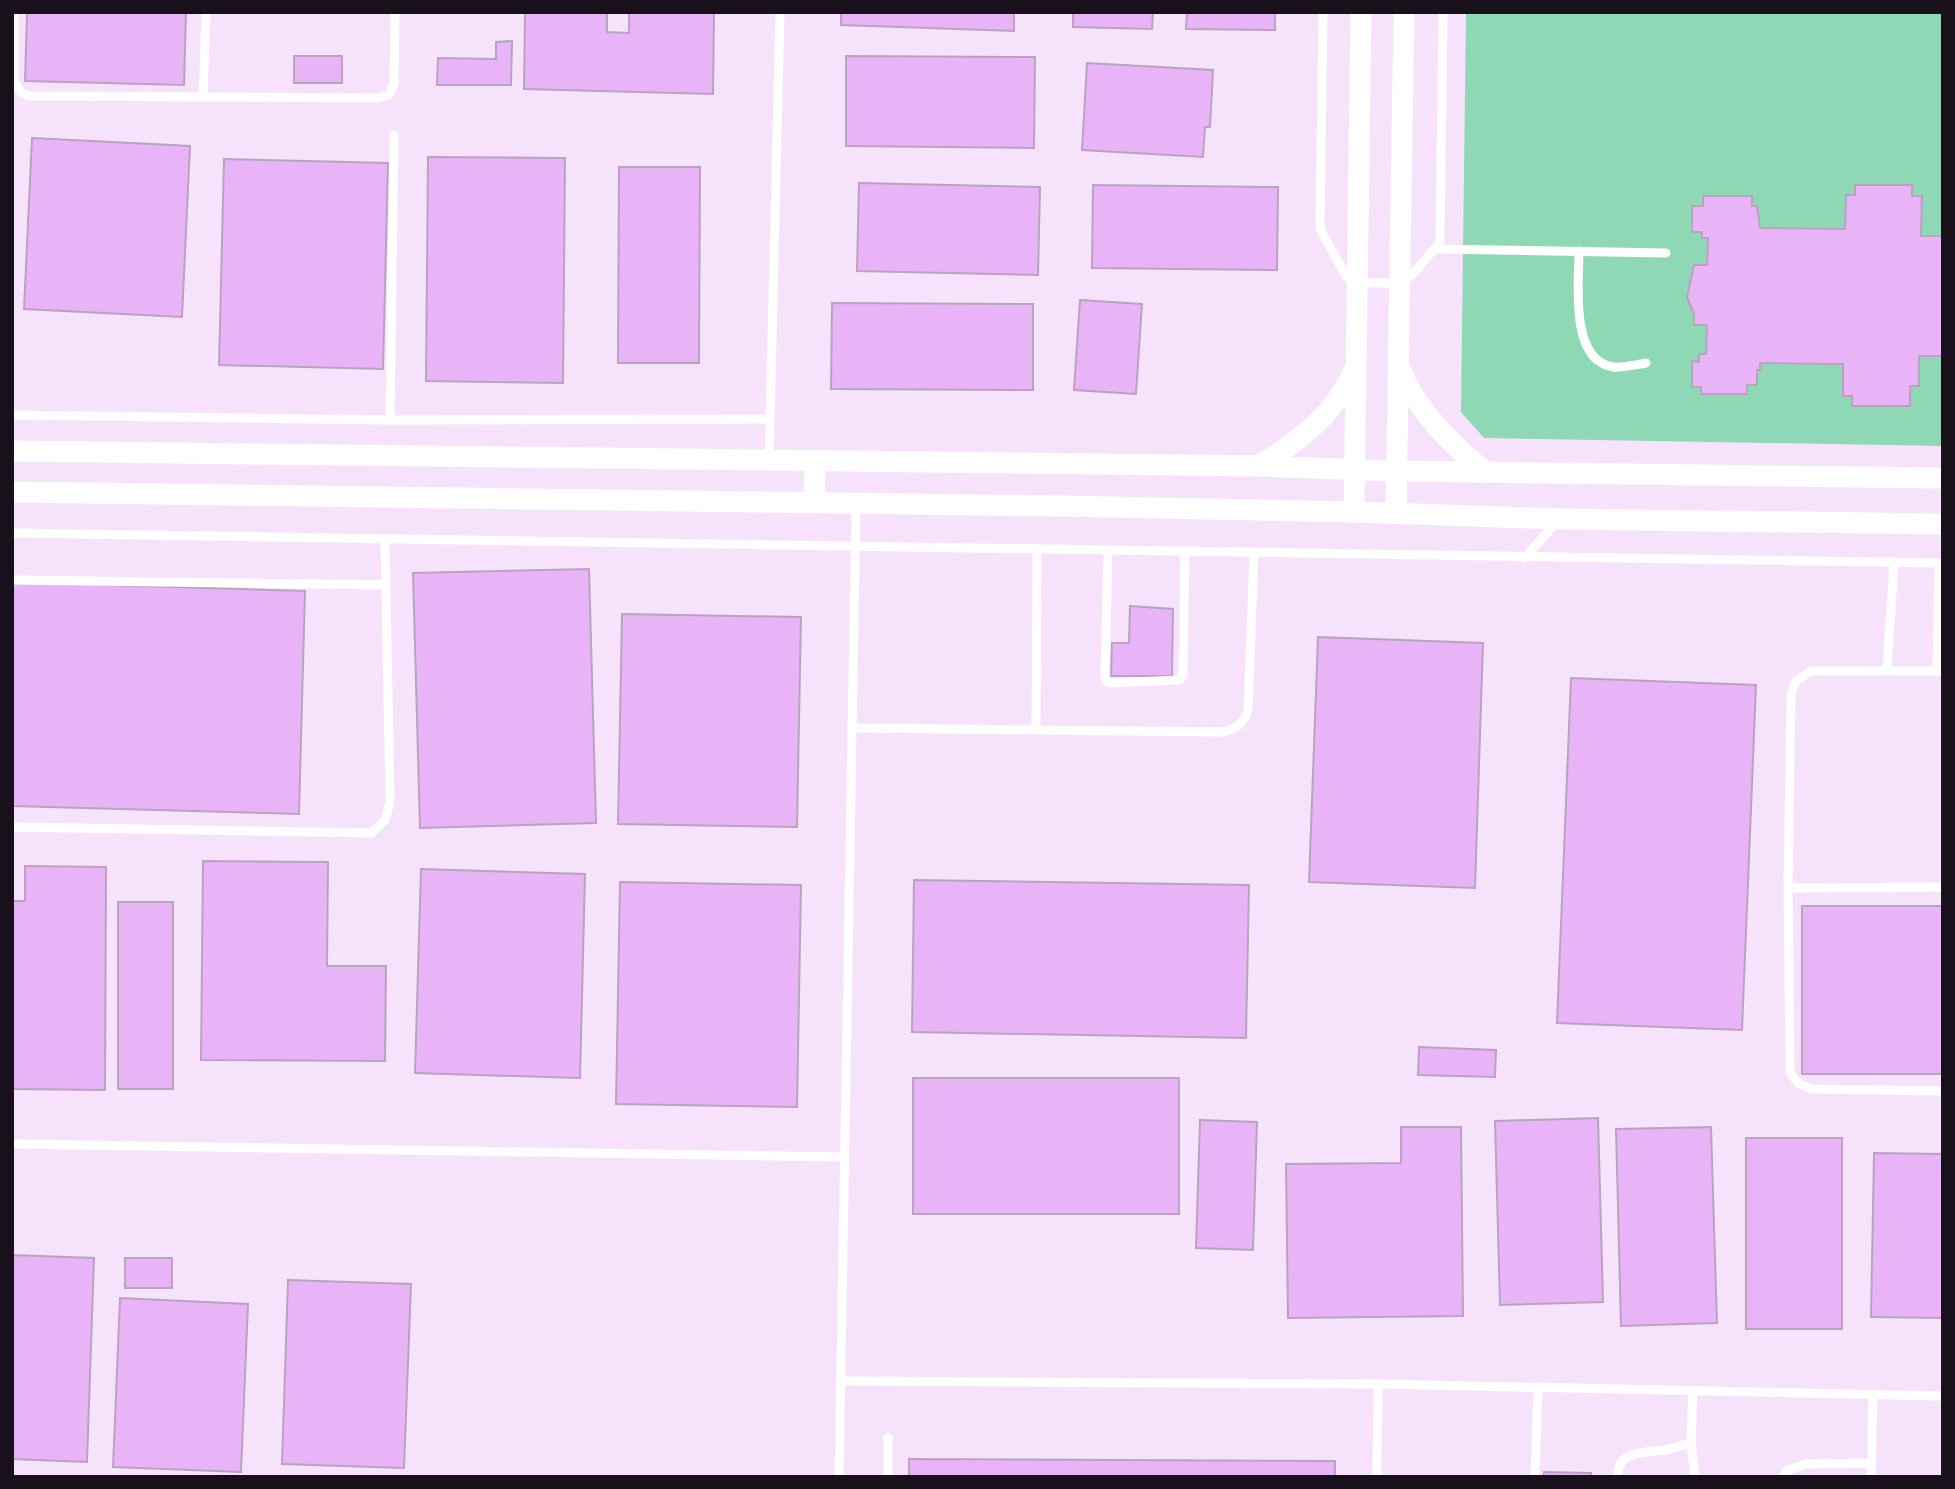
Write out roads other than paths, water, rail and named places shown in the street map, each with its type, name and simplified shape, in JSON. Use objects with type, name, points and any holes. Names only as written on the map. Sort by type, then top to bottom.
[{"type":"street","points":[[1354,512],[1361,12]]},
{"type":"street","points":[[1395,513],[1404,12]]},
{"type":"street","points":[[1258,466],[1297,441],[1329,410],[1349,383],[1357,363]]},
{"type":"street","points":[[1398,364],[1420,407],[1445,436],[1484,471]]},
{"type":"street","points":[[12,450],[1943,478]]},
{"type":"street","points":[[814,503],[815,461]]},
{"type":"street","points":[[12,492],[856,503],[1354,512],[1559,519],[1943,524]]},
{"type":"lane","points":[[14,12],[14,81],[21,92],[28,96],[377,98],[389,94],[394,84],[395,12]]},
{"type":"lane","points":[[203,97],[206,12]]},
{"type":"lane","points":[[769,461],[780,12]]},
{"type":"lane","points":[[1323,12],[1320,229],[1346,276],[1357,283],[1400,283],[1412,275],[1436,249],[1441,235],[1443,12]]},
{"type":"lane","points":[[390,419],[394,135]]},
{"type":"lane","points":[[1436,249],[1666,253]]},
{"type":"lane","points":[[1579,251],[1580,321],[1583,338],[1590,352],[1600,363],[1613,367],[1646,363]]},
{"type":"lane","points":[[12,415],[769,419]]},
{"type":"lane","points":[[839,1477],[856,503]]},
{"type":"lane","points":[[1525,558],[1559,519]]},
{"type":"lane","points":[[12,533],[1941,563],[1940,672],[1811,671],[1796,681],[1791,694],[1788,888],[1790,1073],[1798,1083],[1811,1089],[1943,1091]]},
{"type":"lane","points":[[12,827],[372,833],[385,820],[390,802],[385,539]]},
{"type":"lane","points":[[1036,730],[1037,549]]},
{"type":"lane","points":[[1108,550],[1105,674],[1110,683],[1180,680],[1183,675],[1185,551]]},
{"type":"lane","points":[[852,728],[1222,732],[1237,729],[1248,711],[1254,552]]},
{"type":"lane","points":[[1887,670],[1895,562]]},
{"type":"lane","points":[[12,580],[386,584]]},
{"type":"lane","points":[[1788,888],[1943,887]]},
{"type":"lane","points":[[12,1144],[844,1157]]},
{"type":"lane","points":[[841,1381],[1378,1384],[1873,1396],[1943,1395]]},
{"type":"lane","points":[[1377,1477],[1378,1384]]},
{"type":"lane","points":[[1535,1477],[1538,1388]]},
{"type":"lane","points":[[1692,1391],[1691,1443],[1695,1477]]},
{"type":"lane","points":[[1871,1477],[1873,1396]]},
{"type":"lane","points":[[888,1438],[888,1477]]},
{"type":"lane","points":[[1618,1477],[1617,1469],[1624,1458],[1635,1452],[1666,1450],[1691,1443]]},
{"type":"lane","points":[[1784,1477],[1786,1471],[1805,1464],[1871,1463]]}]
